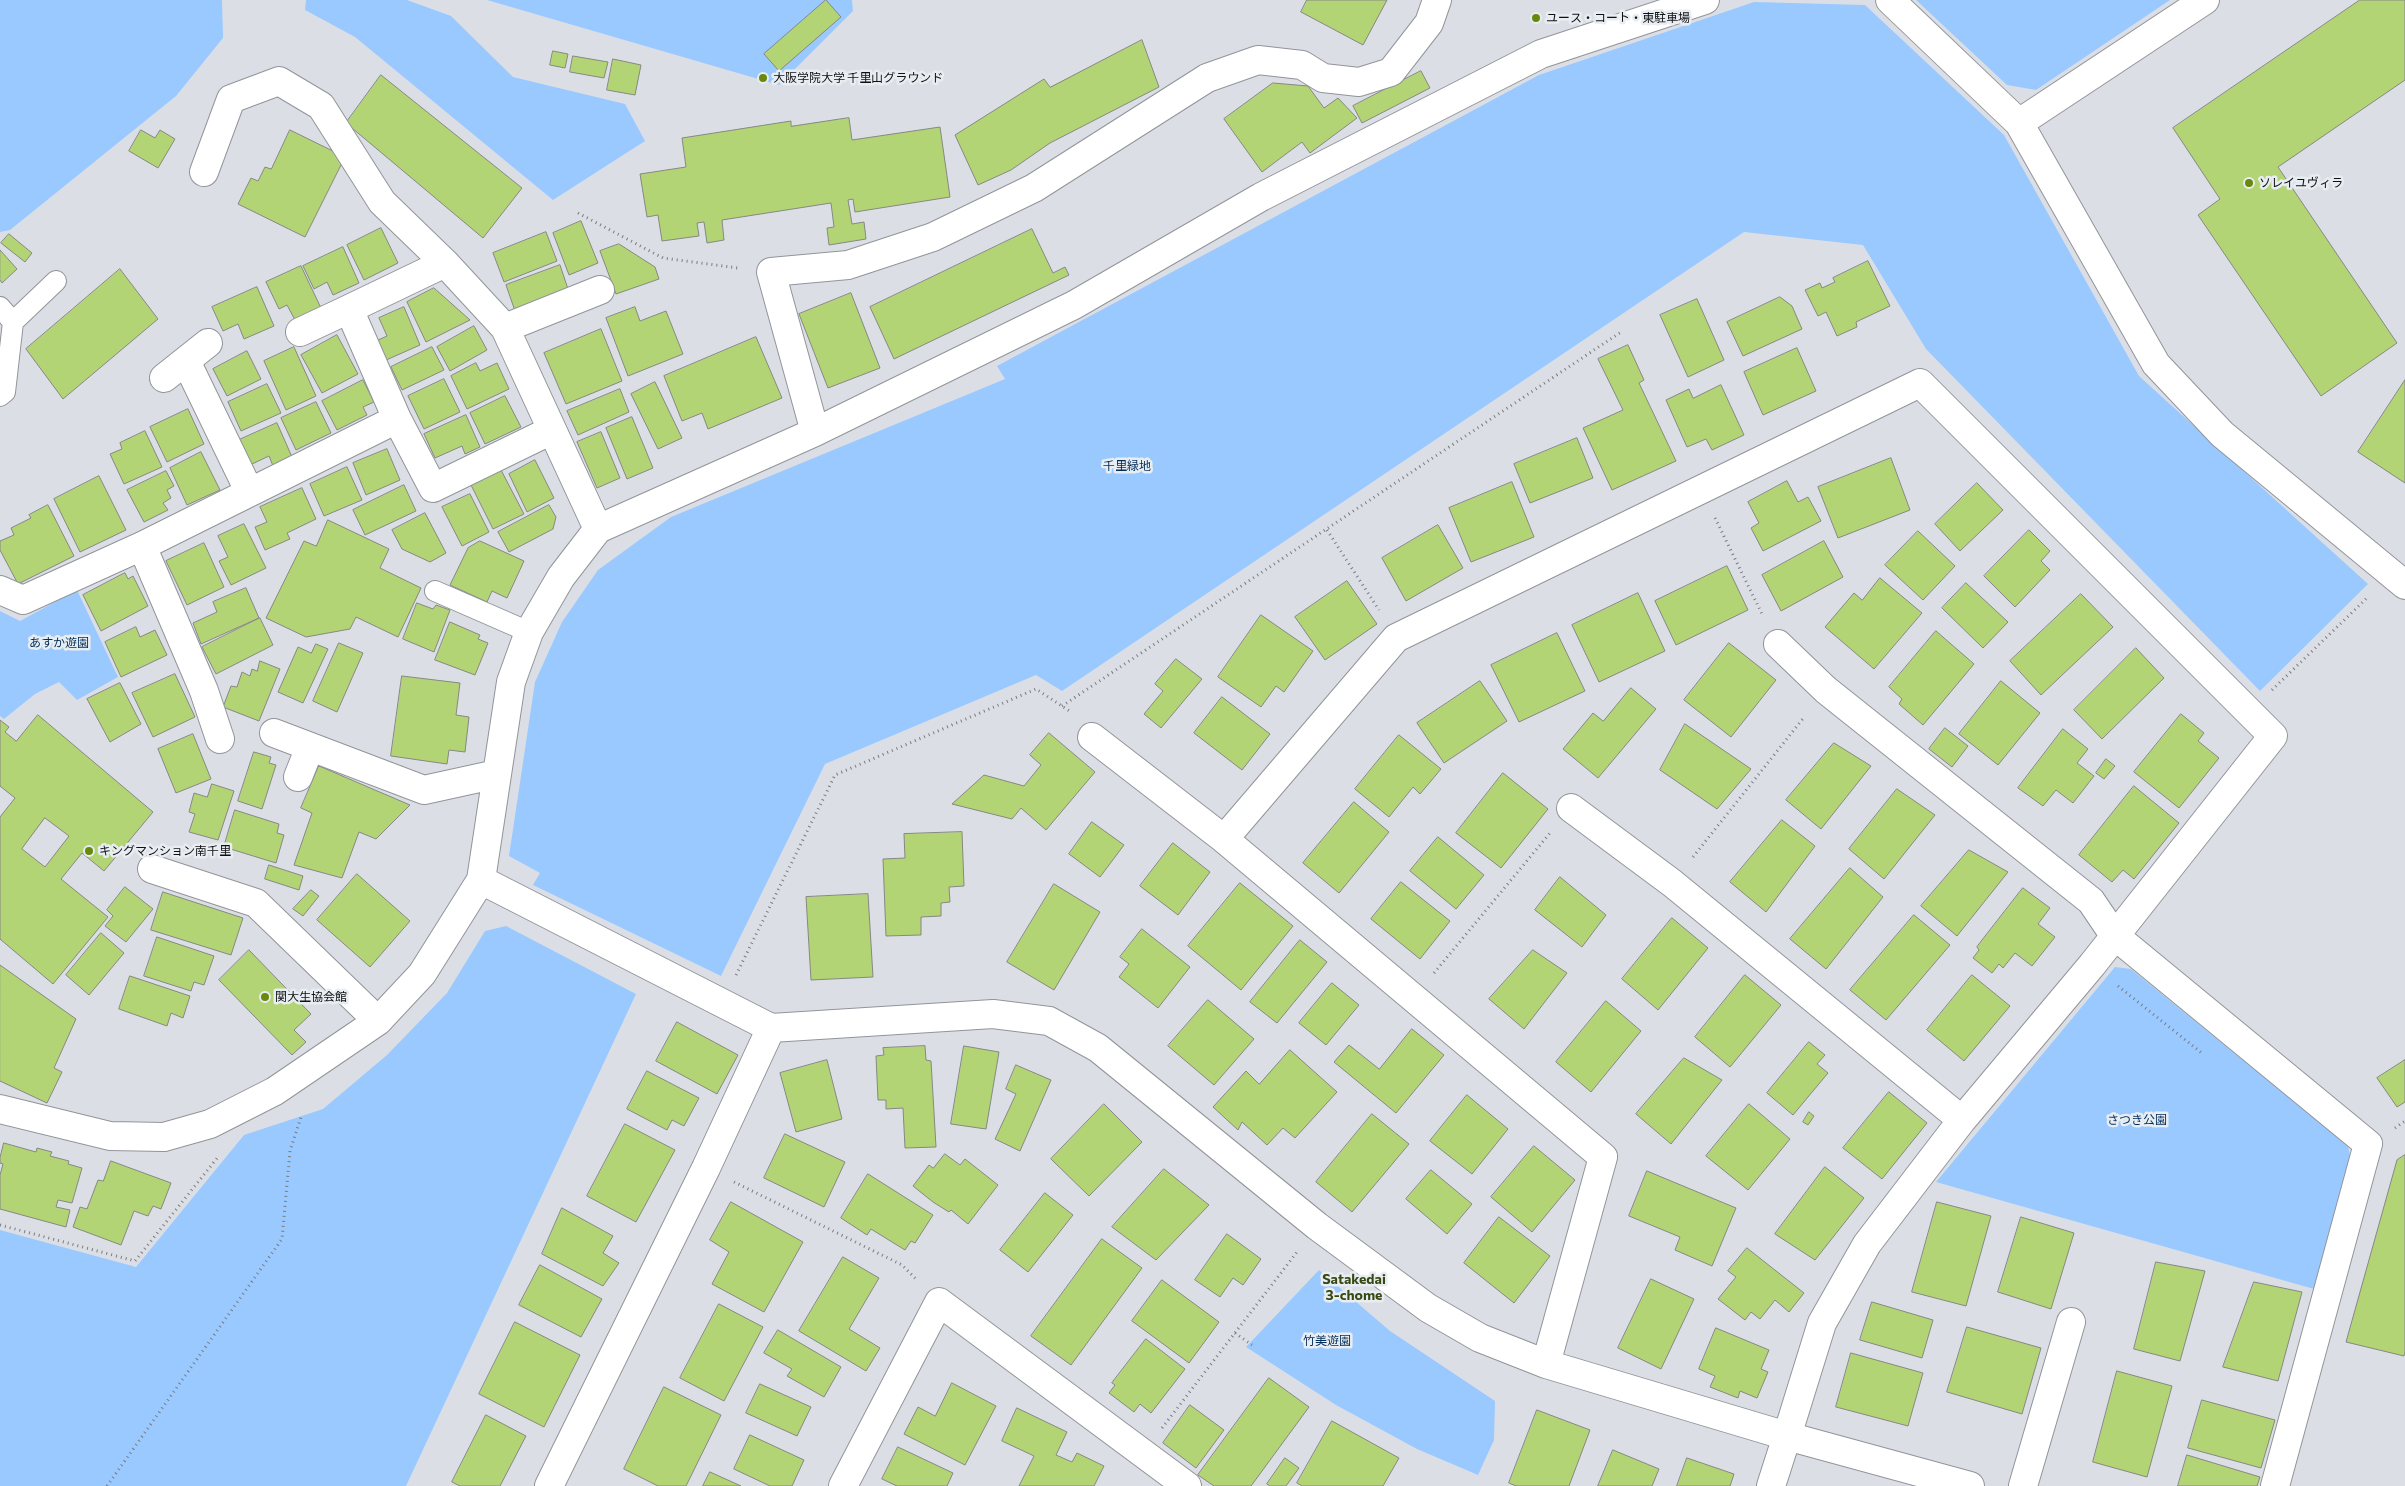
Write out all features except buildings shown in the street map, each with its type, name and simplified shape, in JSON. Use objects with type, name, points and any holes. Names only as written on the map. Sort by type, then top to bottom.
[{"type":"street","points":[[816,432],[771,272],[848,265],[933,237],[1034,188],[1207,78],[1258,60],[1302,65],[1323,78],[1359,82],[1391,72],[1429,23],[1437,0]]},
{"type":"street","points":[[0,1109],[110,1136],[164,1137],[210,1124],[275,1091],[378,1021],[422,974],[480,880],[511,682],[529,632],[561,577],[598,529],[816,432],[1074,305],[1260,197],[1541,54],[1705,0]]},
{"type":"street","points":[[1890,0],[2018,123],[2156,364],[2222,434],[2405,585]]},
{"type":"street","points":[[2018,123],[2205,0]]},
{"type":"street","points":[[204,172],[231,99],[279,80],[321,106],[382,202],[445,263],[505,328],[598,529]]},
{"type":"street","points":[[300,332],[445,263]]},
{"type":"street","points":[[505,328],[600,290]]},
{"type":"street","points":[[349,309],[397,419],[433,488],[552,430]]},
{"type":"street","points":[[164,378],[208,343]]},
{"type":"street","points":[[186,361],[249,491]]},
{"type":"street","points":[[1224,840],[1396,638],[1920,383],[2273,736],[2114,935],[1962,1120],[1867,1244],[1822,1323],[1771,1486]]},
{"type":"street","points":[[0,590],[22,600],[142,546],[249,491],[397,419]]},
{"type":"street","points":[[142,546],[204,690],[220,739]]},
{"type":"street","points":[[1778,644],[1826,690],[2091,901],[2114,935],[2368,1144],[2275,1486]]},
{"type":"street","points":[[274,733],[424,790],[497,774]]},
{"type":"street","points":[[1092,737],[1224,840],[1603,1157],[1546,1364]]},
{"type":"street","points":[[298,777],[310,747]]},
{"type":"street","points":[[1571,808],[1672,883],[1962,1120]]},
{"type":"street","points":[[152,869],[256,903],[378,1021]]},
{"type":"street","points":[[480,880],[771,1028],[994,1014],[1049,1021],[1098,1048],[1317,1226],[1428,1308],[1480,1338],[1546,1364],[1787,1436],[1970,1486]]},
{"type":"street","points":[[549,1486],[706,1168],[771,1028]]},
{"type":"street","points":[[843,1486],[939,1302],[1187,1486]]},
{"type":"street","points":[[2022,1486],[2071,1322]]},
{"type":"lane","points":[[0,396],[4,392],[6,315],[56,281]]},
{"type":"lane","points":[[434,591],[529,632]]},
{"type":"path","points":[[578,213],[663,258],[771,272]]},
{"type":"path","points":[[1062,706],[1622,332]]},
{"type":"path","points":[[1700,489],[1778,644]]},
{"type":"path","points":[[1327,530],[1381,613]]},
{"type":"path","points":[[2250,713],[2371,594]]},
{"type":"path","points":[[722,1003],[835,775],[1036,689],[1086,724],[1092,737]]},
{"type":"path","points":[[1672,883],[1826,690]]},
{"type":"path","points":[[1413,999],[1571,808]]},
{"type":"path","points":[[107,1486],[282,1239],[290,1151],[302,1113]]},
{"type":"path","points":[[2399,1125],[2405,1121]]},
{"type":"path","points":[[0,1225],[135,1261],[222,1153]]},
{"type":"path","points":[[706,1168],[902,1265],[939,1302]]},
{"type":"path","points":[[1143,1453],[1317,1226]]},
{"type":"path","points":[[1235,1333],[1252,1345]]},
{"type":"green space","points":[[0,0],[222,0],[223,38],[176,96],[10,230],[0,232]]},
{"type":"green space","points":[[306,0],[407,0],[451,16],[513,77],[625,104],[645,141],[553,200],[355,37],[305,10]]},
{"type":"green space","points":[[487,0],[852,0],[853,11],[779,85]]},
{"type":"green space","points":[[1916,0],[2170,0],[2036,90],[2007,85]]},
{"type":"green space","name":"千里緑地","points":[[1754,2],[1865,5],[2004,135],[2139,376],[2368,584],[2260,691],[1926,349],[1863,245],[1744,232],[1062,691],[1036,675],[825,764],[721,976],[533,885],[540,873],[509,856],[535,682],[562,622],[598,570],[671,517],[1005,379],[997,366],[1539,75]]},
{"type":"green space","name":"あすか遊園","points":[[77,590],[118,677],[77,700],[59,682],[35,694],[4,719],[0,716],[0,611],[20,621]]},
{"type":"green space","points":[[506,926],[636,994],[406,1486],[0,1486],[0,1230],[136,1267],[244,1135],[323,1109],[387,1055],[447,993],[485,931]]},
{"type":"green space","name":"さつき公園","points":[[2115,967],[2131,969],[2348,1146],[2352,1164],[2314,1289],[1936,1182]]},
{"type":"green space","name":"竹美遊園","points":[[1319,1270],[1390,1331],[1495,1401],[1494,1440],[1478,1475],[1417,1449],[1336,1405],[1246,1347]]},
{"type":"place","name":"ユース・コート・東駐車場","points":[[1536,18]]},
{"type":"place","name":"大阪学院大学 千里山グラウンド","points":[[763,78]]},
{"type":"place","name":"ソレイユヴィラ","points":[[2249,183]]},
{"type":"place","name":"キングマンション南千里","points":[[89,851]]},
{"type":"place","name":"関大生協会館","points":[[265,997]]},
{"type":"district","name":"Satakedai 3-chome","points":[[1354,1288]]}]
